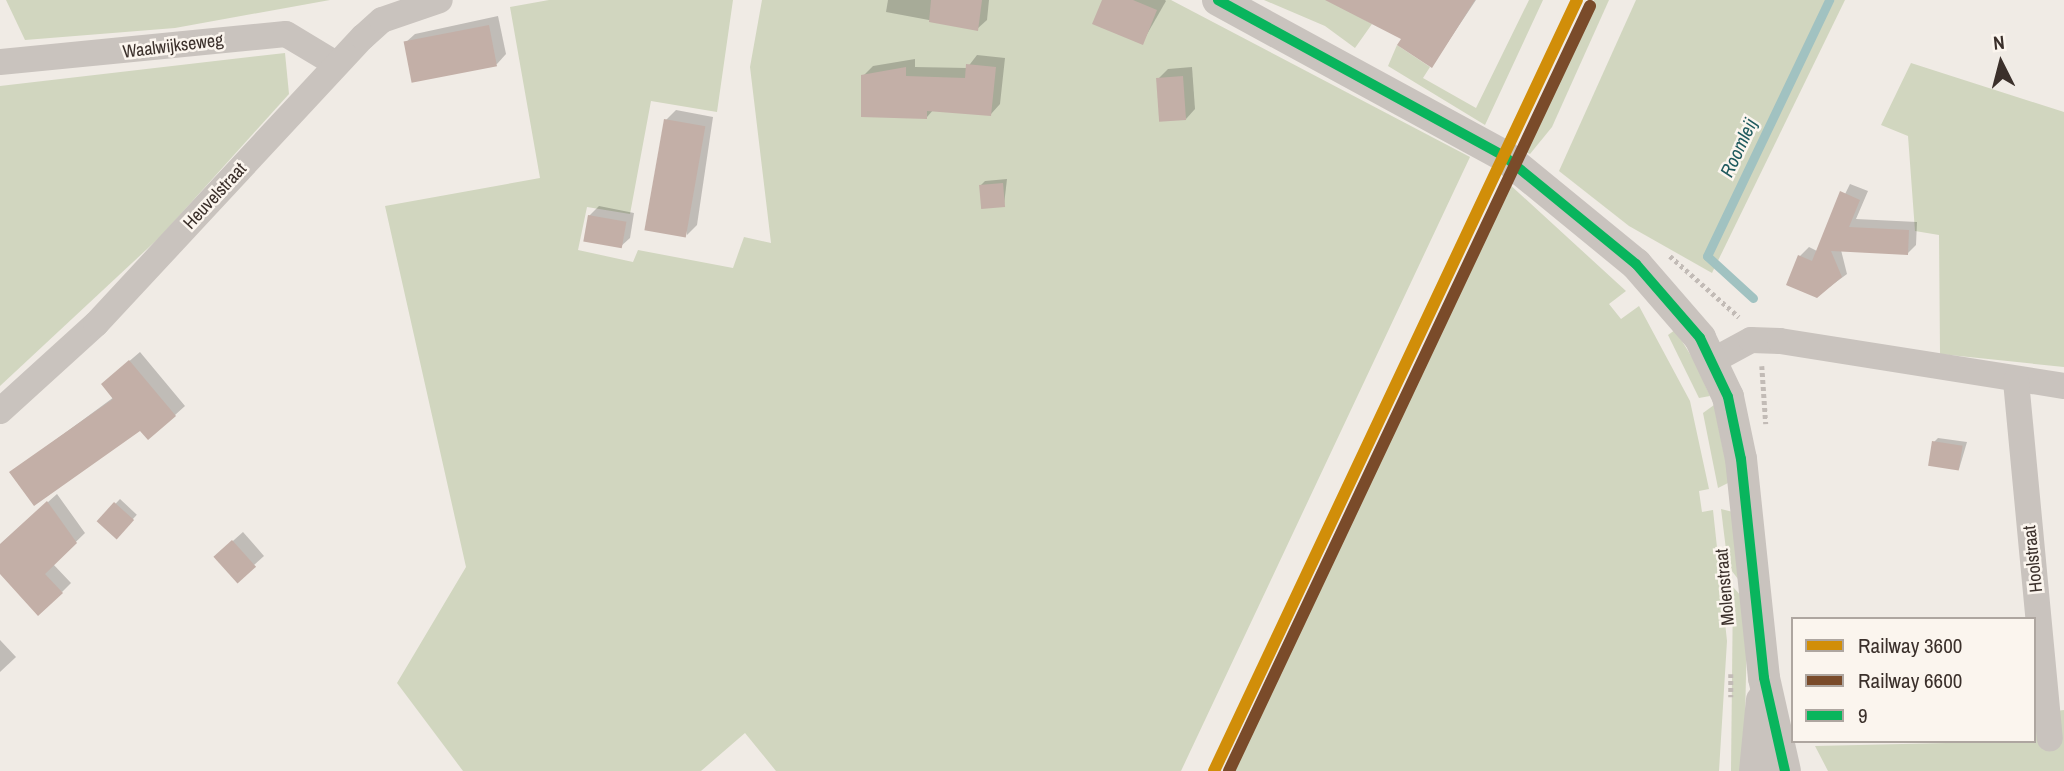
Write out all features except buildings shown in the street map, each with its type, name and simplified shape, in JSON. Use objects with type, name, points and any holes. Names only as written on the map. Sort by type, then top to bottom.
[{"type":"street","name":"Heuvelstraat","points":[[0,411],[96,324],[336,64],[382,20],[440,0]]},
{"type":"street","name":"Molenstraat","points":[[1219,0],[1460,129],[1544,186],[1636,264],[1714,360],[1741,459],[1764,678],[1786,771]]},
{"type":"street","name":"Waalwijkseweg","points":[[0,62],[286,34],[336,64]]},
{"type":"street","points":[[1714,360],[1751,341],[1780,341],[2015,381],[2064,386]]},
{"type":"street","name":"Hoolstraat","points":[[2015,381],[2050,738]]},
{"type":"street","name":"Molenstraat","points":[[1755,771],[1764,678]]},
{"type":"path","points":[[1762,368],[1765,384]]},
{"type":"path","points":[[1731,660],[1731,711]]},
{"type":"green space","points":[[6,0],[330,0],[175,28],[25,40]]},
{"type":"green space","points":[[549,0],[733,0],[717,112],[651,101],[630,214],[587,207],[578,250],[633,262],[638,250],[733,268],[744,237],[771,243],[750,67],[762,0],[1171,0],[1470,157],[1181,771],[776,771],[745,733],[701,771],[463,771],[397,683],[466,567],[385,206],[540,178],[510,7]]},
{"type":"green space","points":[[1264,0],[1330,0],[1372,24],[1355,48],[1325,26]]},
{"type":"green space","points":[[1529,0],[1543,0],[1485,125],[1388,66],[1397,45],[1430,67],[1423,78],[1476,108]]},
{"type":"green space","points":[[1594,0],[1609,0],[1552,127],[1530,154],[1523,151]]},
{"type":"green space","points":[[1636,0],[1845,0],[1712,273],[1629,226],[1559,171]]},
{"type":"green space","points":[[285,53],[289,94],[161,236],[0,386],[0,86]]},
{"type":"green space","points":[[1911,63],[2064,112],[2064,367],[1940,354],[1939,235],[1915,231],[1908,136],[1881,125]]},
{"type":"green space","points":[[1507,182],[1626,291],[1609,304],[1621,319],[1639,306],[1690,401],[1709,489],[1699,491],[1702,512],[1713,510],[1727,641],[1719,771],[1232,771]]},
{"type":"green space","points":[[1675,330],[1695,362],[1710,396],[1699,398],[1668,335]]},
{"type":"green space","points":[[1714,405],[1730,482],[1718,488],[1703,413]]},
{"type":"green space","points":[[1721,509],[1733,512],[1738,579],[1728,566]]},
{"type":"green space","points":[[1733,587],[1743,598],[1747,627],[1744,771],[1731,771]]},
{"type":"green space","points":[[2064,710],[2064,771],[1828,771],[1815,746],[2036,743],[2036,714]]},
{"type":"waterway","name":"Roomleij","points":[[1753,298],[1707,256],[1829,0]]},
{"type":"rail line","name":"3600","points":[[1214,771],[1577,0]]},
{"type":"rail line","name":"6600","points":[[1229,771],[1590,6]]},
{"type":"transit line","name":"9","points":[[1218,0],[1504,156],[1636,264],[1700,338],[1728,397],[1741,459],[1764,678],[1785,771]]}]
